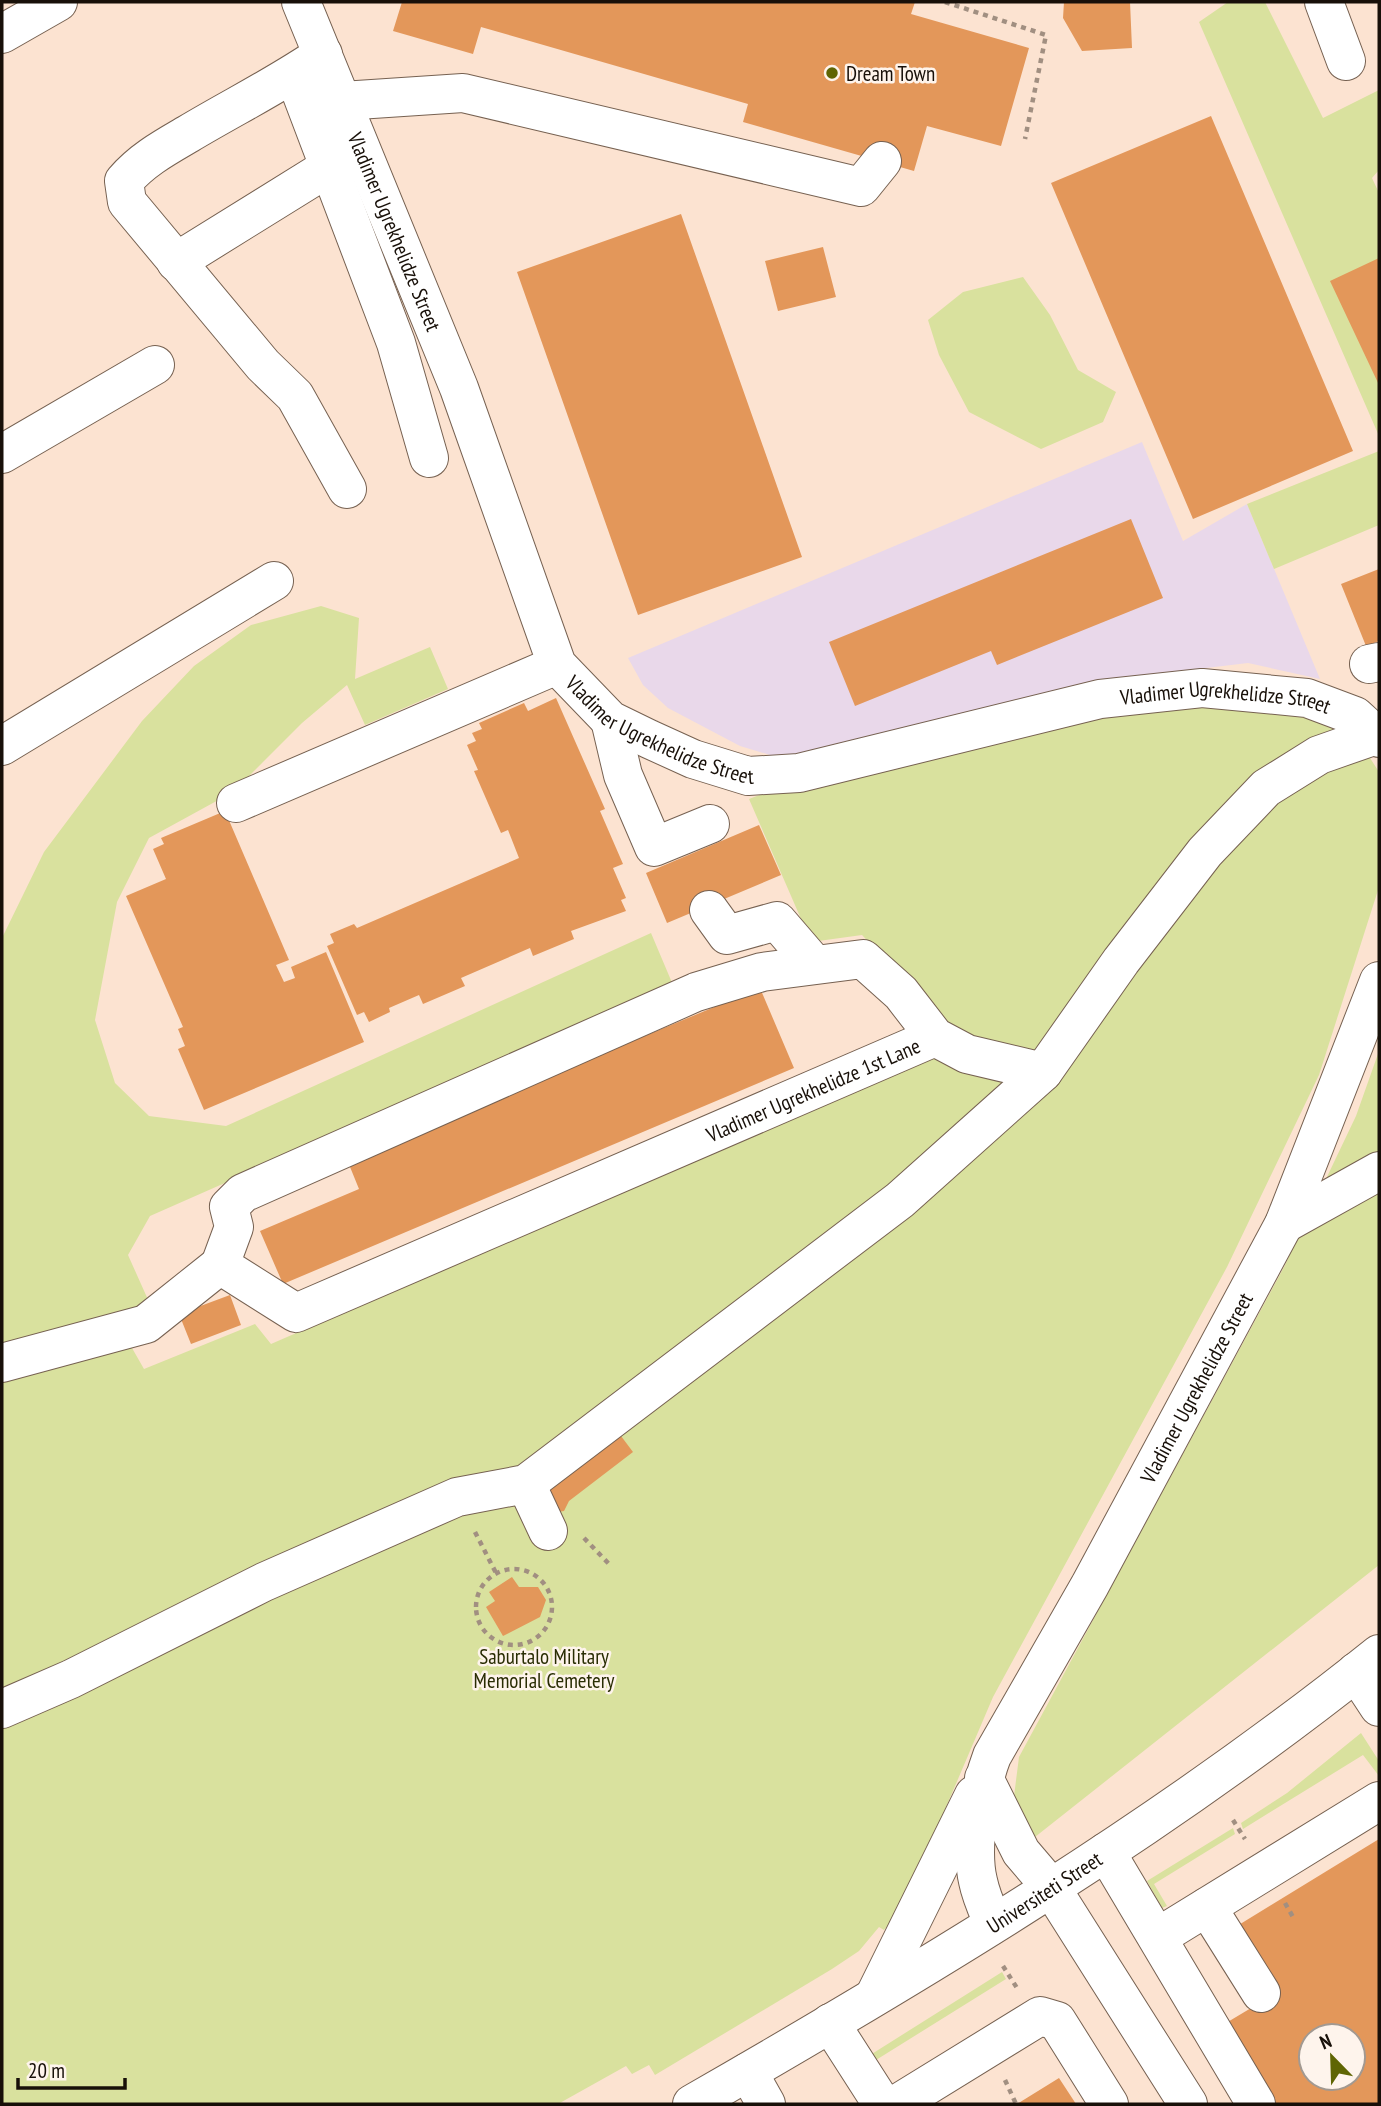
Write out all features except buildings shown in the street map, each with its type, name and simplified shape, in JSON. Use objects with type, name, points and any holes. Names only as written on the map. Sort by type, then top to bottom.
[{"type":"street","points":[[2,34],[58,2]]},
{"type":"street","name":"Vladimer Ugrekhelidze Street","points":[[301,2],[308,64],[342,101],[459,388],[556,665],[610,720],[694,759],[748,776],[799,773],[1100,699],[1202,688],[1307,698],[1355,716],[1378,736]]},
{"type":"street","points":[[1324,2],[1346,61]]},
{"type":"street","points":[[347,489],[295,396],[263,365],[127,202],[124,181],[139,164],[308,64],[330,167],[396,343],[429,458]]},
{"type":"street","points":[[342,101],[463,93],[861,187],[882,161]]},
{"type":"street","points":[[176,261],[330,167]]},
{"type":"street","points":[[2,454],[155,365]]},
{"type":"street","points":[[2,746],[274,581]]},
{"type":"street","points":[[236,803],[556,665]]},
{"type":"street","points":[[610,720],[624,775],[654,846],[710,824]]},
{"type":"street","points":[[2,1709],[71,1679],[264,1582],[457,1497],[526,1484],[900,1200],[1043,1072],[1121,961],[1205,852],[1266,788],[1319,755],[1378,736]]},
{"type":"street","points":[[709,910],[727,936],[777,921],[814,964]]},
{"type":"street","points":[[2,1363],[146,1324],[220,1265],[234,1227],[229,1207],[243,1193],[696,992],[762,972],[863,958],[901,993],[935,1037]]},
{"type":"street","name":"Vladimer Ugrekhelidze Street","points":[[993,1923],[976,1878],[978,1819],[984,1778],[1015,1712],[1090,1586],[1284,1224],[1379,981]]},
{"type":"street","name":"Vladimer Ugrekhelidze 1st Lane","points":[[220,1265],[296,1313],[935,1037],[967,1054],[1043,1072]]},
{"type":"street","points":[[1284,1224],[1379,1171]]},
{"type":"street","points":[[526,1484],[550,1541]]},
{"type":"street","points":[[1368,1663],[1379,1707]]},
{"type":"street","name":"Universiteti Street","points":[[692,2104],[757,2088],[830,2023],[1106,1852],[1238,1764],[1368,1663]]},
{"type":"street","points":[[984,1778],[1021,1852],[1050,1886],[1188,2104]]},
{"type":"street","points":[[874,1997],[984,1778]]},
{"type":"street","points":[[1158,1937],[1379,1801]]},
{"type":"street","points":[[1106,1852],[1256,2104]]},
{"type":"street","points":[[1207,1907],[1261,1993]]},
{"type":"street","points":[[897,2104],[1040,2016],[1057,2021],[1109,2104]]},
{"type":"street","points":[[830,2023],[882,2104]]},
{"type":"path","points":[[945,2],[1046,35],[1025,139]]},
{"type":"path","points":[[522,1570],[550,1541],[595,1547],[610,1564]]},
{"type":"path","points":[[488,1558],[496,1573]]},
{"type":"path","points":[[522,1570],[538,1577],[547,1587],[553,1612],[541,1635],[517,1646],[492,1639],[478,1620],[477,1595],[496,1573],[522,1570]]},
{"type":"path","points":[[1233,1820],[1240,1830]]},
{"type":"path","points":[[1003,1966],[1011,1978]]},
{"type":"shaded area","points":[[1142,442],[1183,541],[1247,504],[1320,679],[1248,663],[1105,680],[800,764],[740,746],[668,708],[643,685],[628,658]]},
{"type":"green space","points":[[1228,2],[1265,2],[1323,118],[1379,90],[1379,170],[1372,178],[1379,193],[1379,436],[1199,22]]},
{"type":"green space","points":[[1023,277],[1050,315],[1078,370],[1116,392],[1103,422],[1041,449],[969,412],[939,355],[928,320],[963,292]]},
{"type":"green space","points":[[1379,451],[1379,525],[1274,569],[1247,504]]},
{"type":"green space","points":[[321,606],[359,618],[355,679],[430,647],[448,689],[365,725],[347,685],[302,723],[233,792],[149,838],[117,902],[95,1020],[115,1083],[149,1116],[226,1126],[651,933],[673,985],[150,1216],[128,1255],[154,1313],[2,1355],[2,938],[44,852],[142,721],[194,666],[251,625]]},
{"type":"green space","name":"Saburtalo Military Memorial Cemetery","points":[[1231,704],[1312,707],[1354,733],[1379,772],[1379,887],[1319,1075],[1227,1267],[993,1697],[903,1908],[884,1930],[879,1927],[859,1951],[832,1969],[655,2075],[649,2065],[632,2074],[626,2066],[558,2104],[2,2104],[2,1377],[128,1341],[144,1369],[255,1324],[271,1344],[960,1044],[941,1018],[862,935],[811,942],[749,799],[798,780],[1057,719]]},
{"type":"green space","points":[[1379,1051],[1379,1565],[1035,1837],[1013,1804],[1019,1757],[1284,1267],[1356,1116]]},
{"type":"green space","points":[[1361,1733],[1379,1761],[1379,1776],[1363,1755],[1243,1829],[1241,1823],[1287,1793]]},
{"type":"green space","points":[[1233,1828],[1235,1834],[1154,1884],[1167,1906],[1162,1908],[1147,1881]]},
{"type":"green space","points":[[1002,1972],[1006,1979],[876,2060],[867,2057]]},
{"type":"place","name":"Dream Town","points":[[832,73]]}]
